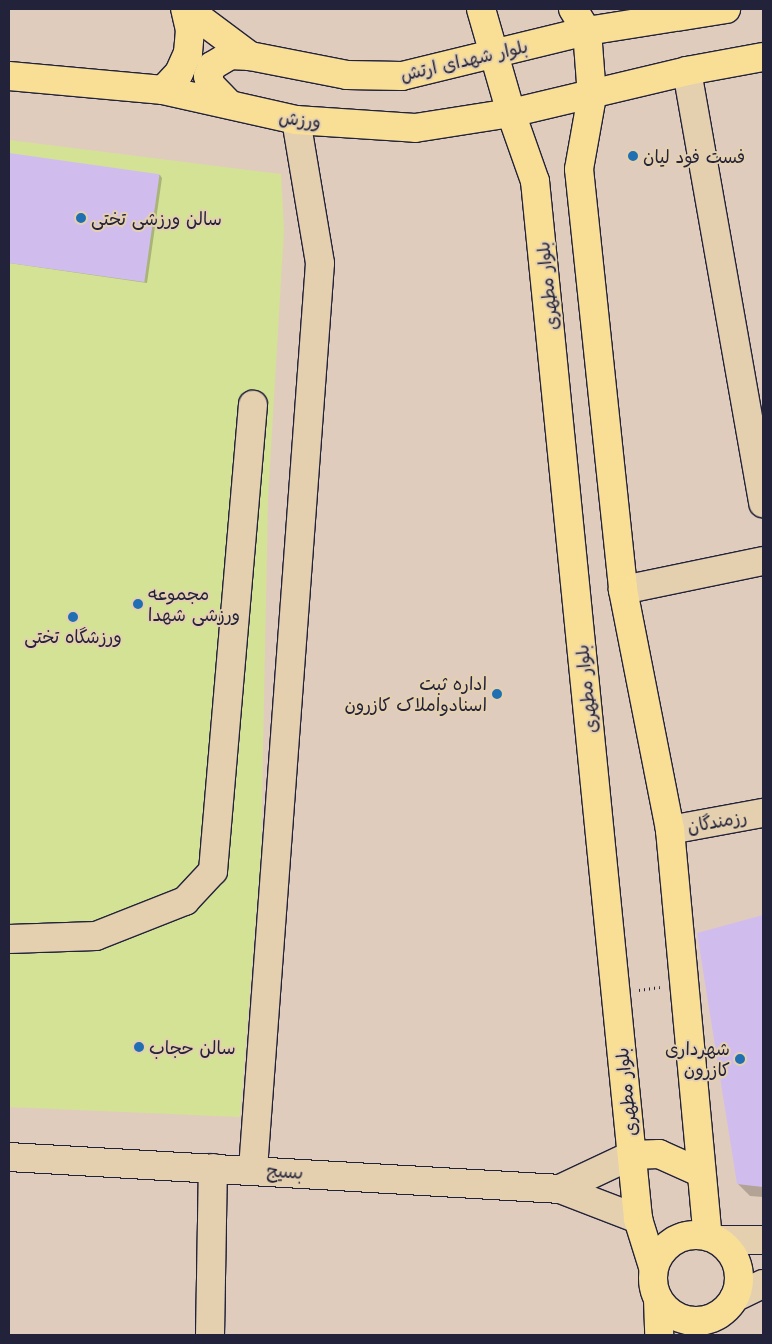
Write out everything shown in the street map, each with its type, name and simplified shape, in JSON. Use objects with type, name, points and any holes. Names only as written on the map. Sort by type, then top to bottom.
[{"type":"main road","name":"بلوار شهدای ارتش","points":[[186,9],[250,56],[346,75],[402,76],[494,54],[580,20],[726,9]]},
{"type":"main road","points":[[163,90],[179,73],[188,53],[190,30],[186,9]]},
{"type":"main road","name":"بلوار مطهری","points":[[481,9],[510,113],[535,181],[638,1219],[653,1267]]},
{"type":"main road","points":[[580,20],[592,96],[579,169],[623,590],[670,830],[686,984],[700,1172],[713,1238]]},
{"type":"main road","points":[[230,104],[210,84],[208,76],[212,66],[230,54],[250,56]]},
{"type":"main road","points":[[592,96],[687,71],[763,57]]},
{"type":"main road","name":"ورزش","points":[[9,76],[163,90],[296,120],[414,128],[510,113],[592,96]]},
{"type":"main road","points":[[632,1155],[659,1154],[700,1172]]},
{"type":"main road","points":[[728,1335],[733,1300],[738,1288],[738,1266],[727,1247],[713,1238],[685,1236],[674,1240],[665,1247],[653,1267],[652,1284],[658,1300],[667,1311],[694,1322],[708,1320],[733,1300]]},
{"type":"main road","points":[[658,1300],[659,1335]]},
{"type":"street","points":[[687,71],[763,503]]},
{"type":"street","points":[[253,1169],[320,263],[296,120]]},
{"type":"street","points":[[9,939],[96,936],[185,901],[213,871],[253,405]]},
{"type":"street","points":[[623,590],[763,561]]},
{"type":"street","name":"رزمندگان","points":[[670,830],[763,813]]},
{"type":"street","name":"بسیج","points":[[560,1189],[632,1155]]},
{"type":"street","name":"بسیج","points":[[9,1157],[253,1169],[560,1189],[638,1219]]},
{"type":"street","points":[[210,1335],[213,1168]]},
{"type":"street","points":[[713,1238],[763,1240]]},
{"type":"street","points":[[733,1300],[763,1284]]},
{"type":"path","points":[[616,993],[686,984]]},
{"type":"green space","name":"مجموعه ورزشی شهدا","points":[[9,140],[281,174],[284,230],[268,498],[261,853],[240,1117],[9,1107]]},
{"type":"building","name":"سالن ورزشی تختی","points":[[9,153],[160,174],[144,282],[9,263]]},
{"type":"building","name":"شهرداری کازرون","points":[[763,915],[763,1187],[737,1184],[697,933]]},
{"type":"place","name":"فست فود لیان","points":[[633,156]]},
{"type":"place","name":"سالن ورزشی تختی","points":[[81,218]]},
{"type":"place","name":"مجموعه ورزشی شهدا","points":[[138,604]]},
{"type":"place","name":"ورزشگاه تختی","points":[[73,617]]},
{"type":"place","name":"اداره ثبت اسنادواملاک کازرون","points":[[497,694]]},
{"type":"place","name":"سالن حجاب","points":[[139,1047]]},
{"type":"place","name":"شهرداری کازرون","points":[[740,1059]]}]
